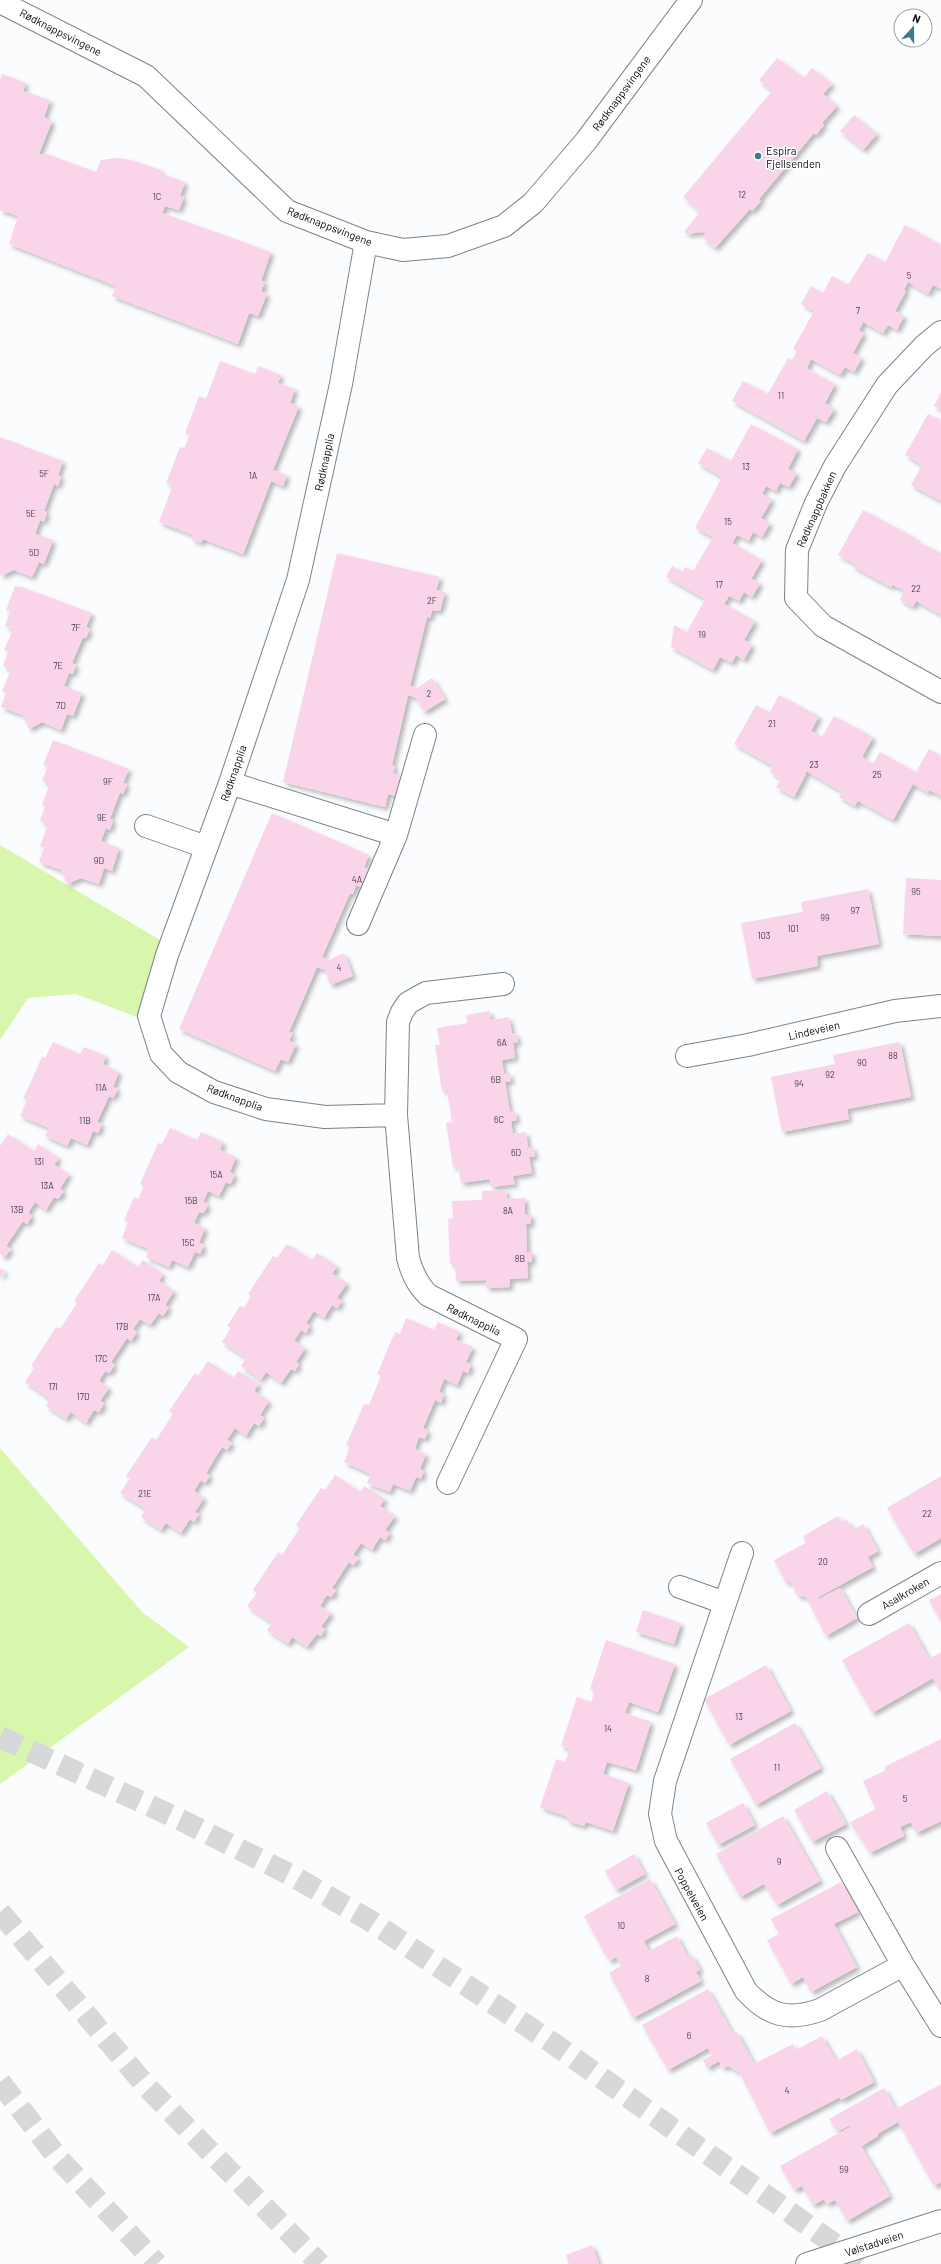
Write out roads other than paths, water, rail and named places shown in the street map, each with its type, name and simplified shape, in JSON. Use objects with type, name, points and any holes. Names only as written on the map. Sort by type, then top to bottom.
[{"type":"street","name":"Rødknappsvingene","points":[[0,2],[146,76],[287,211],[366,242],[403,250],[448,246],[504,226],[533,202],[586,141],[691,0]]},
{"type":"street","name":"Rødknapplia","points":[[366,242],[341,384],[298,580],[230,783],[167,955],[149,1016],[161,1054],[178,1072],[214,1092],[266,1109],[324,1117],[396,1115]]},
{"type":"street","name":"Rødknappbakken","points":[[941,332],[924,346],[887,384],[835,466],[816,502],[797,550],[796,598],[823,626],[941,692]]},
{"type":"street","points":[[358,924],[396,835],[425,735]]},
{"type":"street","points":[[230,783],[396,835]]},
{"type":"street","points":[[146,826],[206,847]]},
{"type":"street","name":"Rødknapplia","points":[[448,1483],[516,1339],[440,1302],[428,1295],[418,1284],[408,1258],[396,1115],[397,1033],[402,1012],[408,1003],[426,993],[436,990],[503,984]]},
{"type":"street","name":"Lindeveien","points":[[687,1056],[748,1045],[895,1011],[941,1006]]},
{"type":"street","name":"Poppelveien","points":[[742,1553],[724,1603],[662,1798],[662,1826],[674,1860],[746,1991],[765,2009],[786,2016],[796,2017],[806,2015],[820,2010],[903,1965]]},
{"type":"street","name":"Asalkroken","points":[[869,1614],[941,1573]]},
{"type":"street","points":[[680,1587],[724,1603]]},
{"type":"street","points":[[837,1848],[903,1965],[941,2026]]},
{"type":"street","name":"Vølstadveien","points":[[808,2264],[941,2221]]},
{"type":"tunnel","points":[[0,1737],[181,1820],[291,1875],[369,1920],[554,2044],[862,2264]]},
{"type":"tunnel","points":[[0,1912],[146,2086],[320,2264]]},
{"type":"tunnel","points":[[0,2082],[58,2158],[157,2264]]},
{"type":"place","name":"Espira Fjellsenden","points":[[758,156]]}]
